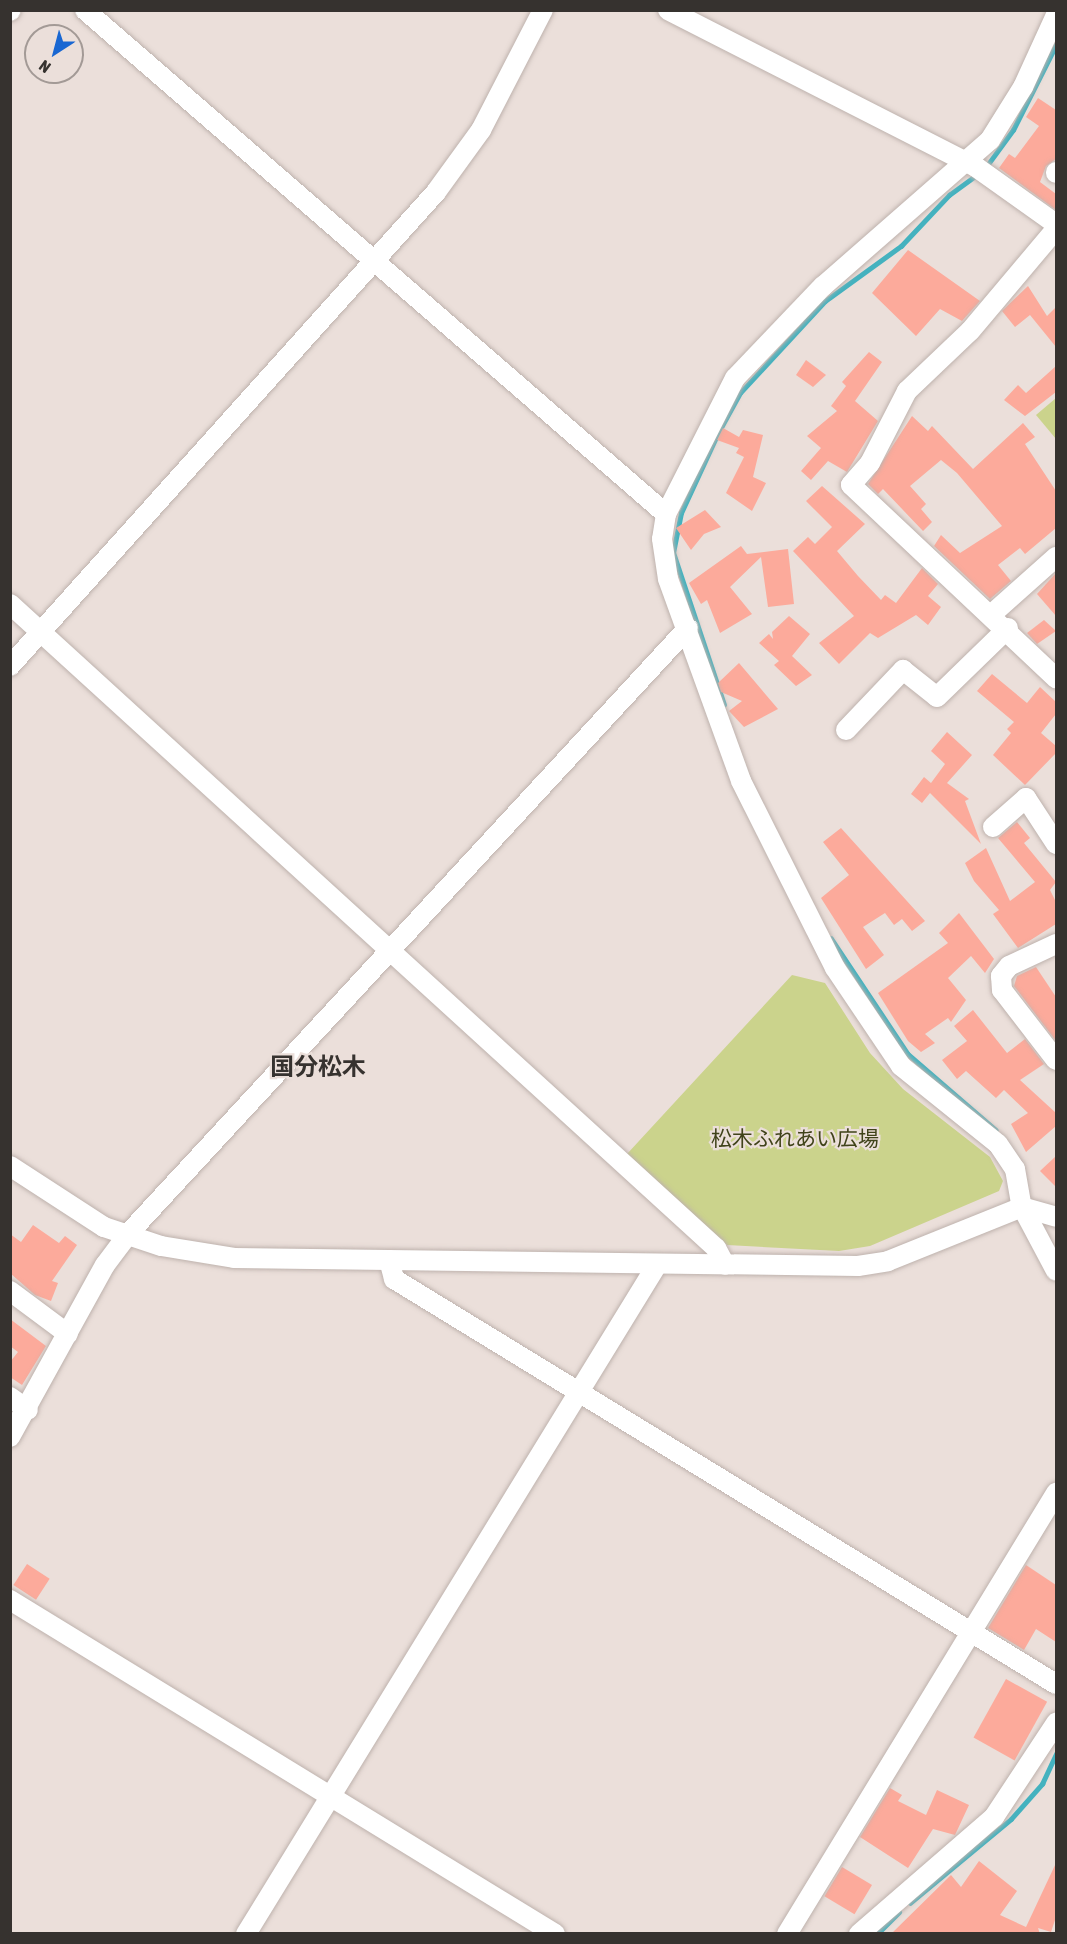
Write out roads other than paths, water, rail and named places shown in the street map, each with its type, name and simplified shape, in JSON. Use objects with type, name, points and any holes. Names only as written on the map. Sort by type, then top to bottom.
[{"type":"street","points":[[85,10],[372,263],[666,514]]},
{"type":"street","points":[[10,666],[436,192],[481,130],[543,10]]},
{"type":"street","points":[[668,10],[976,168],[1056,224]]},
{"type":"street","points":[[1056,15],[1009,113],[990,140],[976,168],[823,286],[752,357],[722,397],[666,514],[663,557],[741,781],[835,968],[901,1066],[998,1143],[1015,1169],[1022,1207],[1056,1271]]},
{"type":"street","points":[[1056,229],[970,331],[907,391],[870,463],[851,485],[1008,628],[1056,678]]},
{"type":"street","points":[[992,614],[1056,557]]},
{"type":"street","points":[[10,604],[40,634],[716,1248],[725,1265]]},
{"type":"street","points":[[10,1437],[28,1410],[105,1265],[128,1234],[688,628]]},
{"type":"street","points":[[846,730],[903,670],[937,697],[1008,628]]},
{"type":"street","points":[[993,827],[1026,798],[1056,844]]},
{"type":"street","points":[[1056,944],[1009,966],[1001,976],[1002,990],[1056,1060]]},
{"type":"street","points":[[10,1166],[73,1209],[128,1234],[161,1246],[234,1258],[657,1265],[875,1264],[1022,1207],[1056,1217]]},
{"type":"street","points":[[389,1260],[394,1279],[969,1634],[1056,1684]]},
{"type":"street","points":[[246,1934],[332,1798],[657,1265]]},
{"type":"street","points":[[10,1292],[68,1334]]},
{"type":"street","points":[[10,1397],[28,1410]]},
{"type":"street","points":[[787,1934],[1056,1493]]},
{"type":"street","points":[[10,1600],[555,1934]]},
{"type":"street","points":[[859,1934],[994,1816],[1056,1723]]},
{"type":"waterway","points":[[986,167],[1013,130],[1056,45]]},
{"type":"waterway","points":[[724,705],[673,553],[681,513],[718,433],[740,393],[825,301],[901,246],[949,195],[978,174]]},
{"type":"waterway","points":[[831,938],[908,1054],[996,1130]]},
{"type":"waterway","points":[[910,1903],[1011,1819],[1042,1784],[1056,1754]]},
{"type":"waterway","points":[[877,1934],[899,1912]]},
{"type":"district","name":"国分松木","points":[[318,1067]]},
{"type":"park label","name":"松木ふれあい広場","points":[[795,1138]]}]
